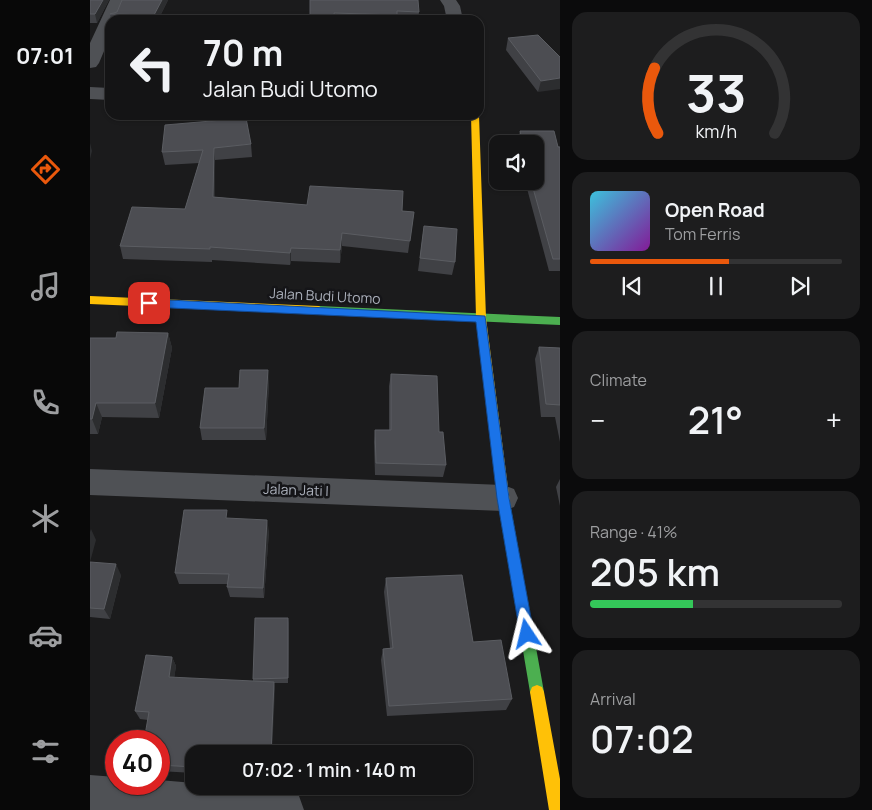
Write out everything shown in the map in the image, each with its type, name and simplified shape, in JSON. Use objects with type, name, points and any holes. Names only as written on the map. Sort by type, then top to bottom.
[{"type":"street","points":[[111,15],[118,0]]},
{"type":"street","points":[[448,0],[452,6],[454,15]]},
{"type":"street","points":[[90,63],[105,29]]},
{"type":"street","points":[[90,93],[105,94]]},
{"type":"street","points":[[475,120],[481,318],[503,498],[557,810]]},
{"type":"street","name":"Jalan Budi Utomo","points":[[90,300],[560,321]]},
{"type":"street","name":"Jalan Jati I","points":[[90,482],[503,498]]},
{"type":"street","points":[[90,794],[285,810]]},
{"type":"building","points":[[90,0],[103,0],[95,14],[90,14]]},
{"type":"building","points":[[122,0],[162,0],[154,15],[110,14],[117,12]]},
{"type":"building","points":[[310,0],[418,0],[419,12],[397,11],[397,15],[334,13],[334,15],[310,15]]},
{"type":"building","points":[[538,35],[560,57],[560,78],[541,81],[508,38]]},
{"type":"building","points":[[246,120],[251,144],[214,148],[213,197],[307,205],[310,186],[403,191],[402,211],[414,212],[410,241],[342,233],[340,250],[291,248],[290,253],[210,247],[210,249],[120,246],[132,207],[185,209],[203,150],[162,152],[165,125]]},
{"type":"building","points":[[520,131],[554,131],[558,147],[560,147],[560,259],[553,259],[534,190],[544,190],[544,135],[521,135]]},
{"type":"building","points":[[424,226],[457,229],[455,262],[420,258]]},
{"type":"building","points":[[117,332],[168,333],[155,403],[96,403],[92,419],[90,419],[90,338],[116,338]]},
{"type":"building","points":[[539,347],[560,348],[560,405],[546,404]]},
{"type":"building","points":[[240,370],[268,370],[264,428],[200,428],[205,388],[239,388]]},
{"type":"building","points":[[391,374],[437,376],[439,432],[443,432],[446,465],[376,463],[375,430],[391,430]]},
{"type":"building","points":[[184,510],[227,510],[226,518],[267,520],[263,588],[227,587],[229,574],[175,573]]},
{"type":"building","points":[[90,562],[116,564],[104,609],[90,608]]},
{"type":"building","points":[[462,575],[473,642],[501,640],[512,699],[389,706],[383,649],[393,648],[386,578]]},
{"type":"building","points":[[255,618],[288,618],[288,678],[253,679]]},
{"type":"building","points":[[146,655],[172,657],[169,677],[274,682],[271,745],[185,745],[185,766],[170,766],[170,730],[146,730],[149,712],[135,711]]},
{"type":"traffic: fast","points":[[319,310],[560,321]]},
{"type":"traffic: fast","points":[[504,503],[537,692]]},
{"type":"traffic: slow","points":[[475,120],[481,318],[504,503]]},
{"type":"traffic: slow","points":[[90,300],[319,310]]},
{"type":"traffic: slow","points":[[537,692],[557,810]]},
{"type":"route","points":[[149,303],[481,318],[503,498],[527,634]]}]
